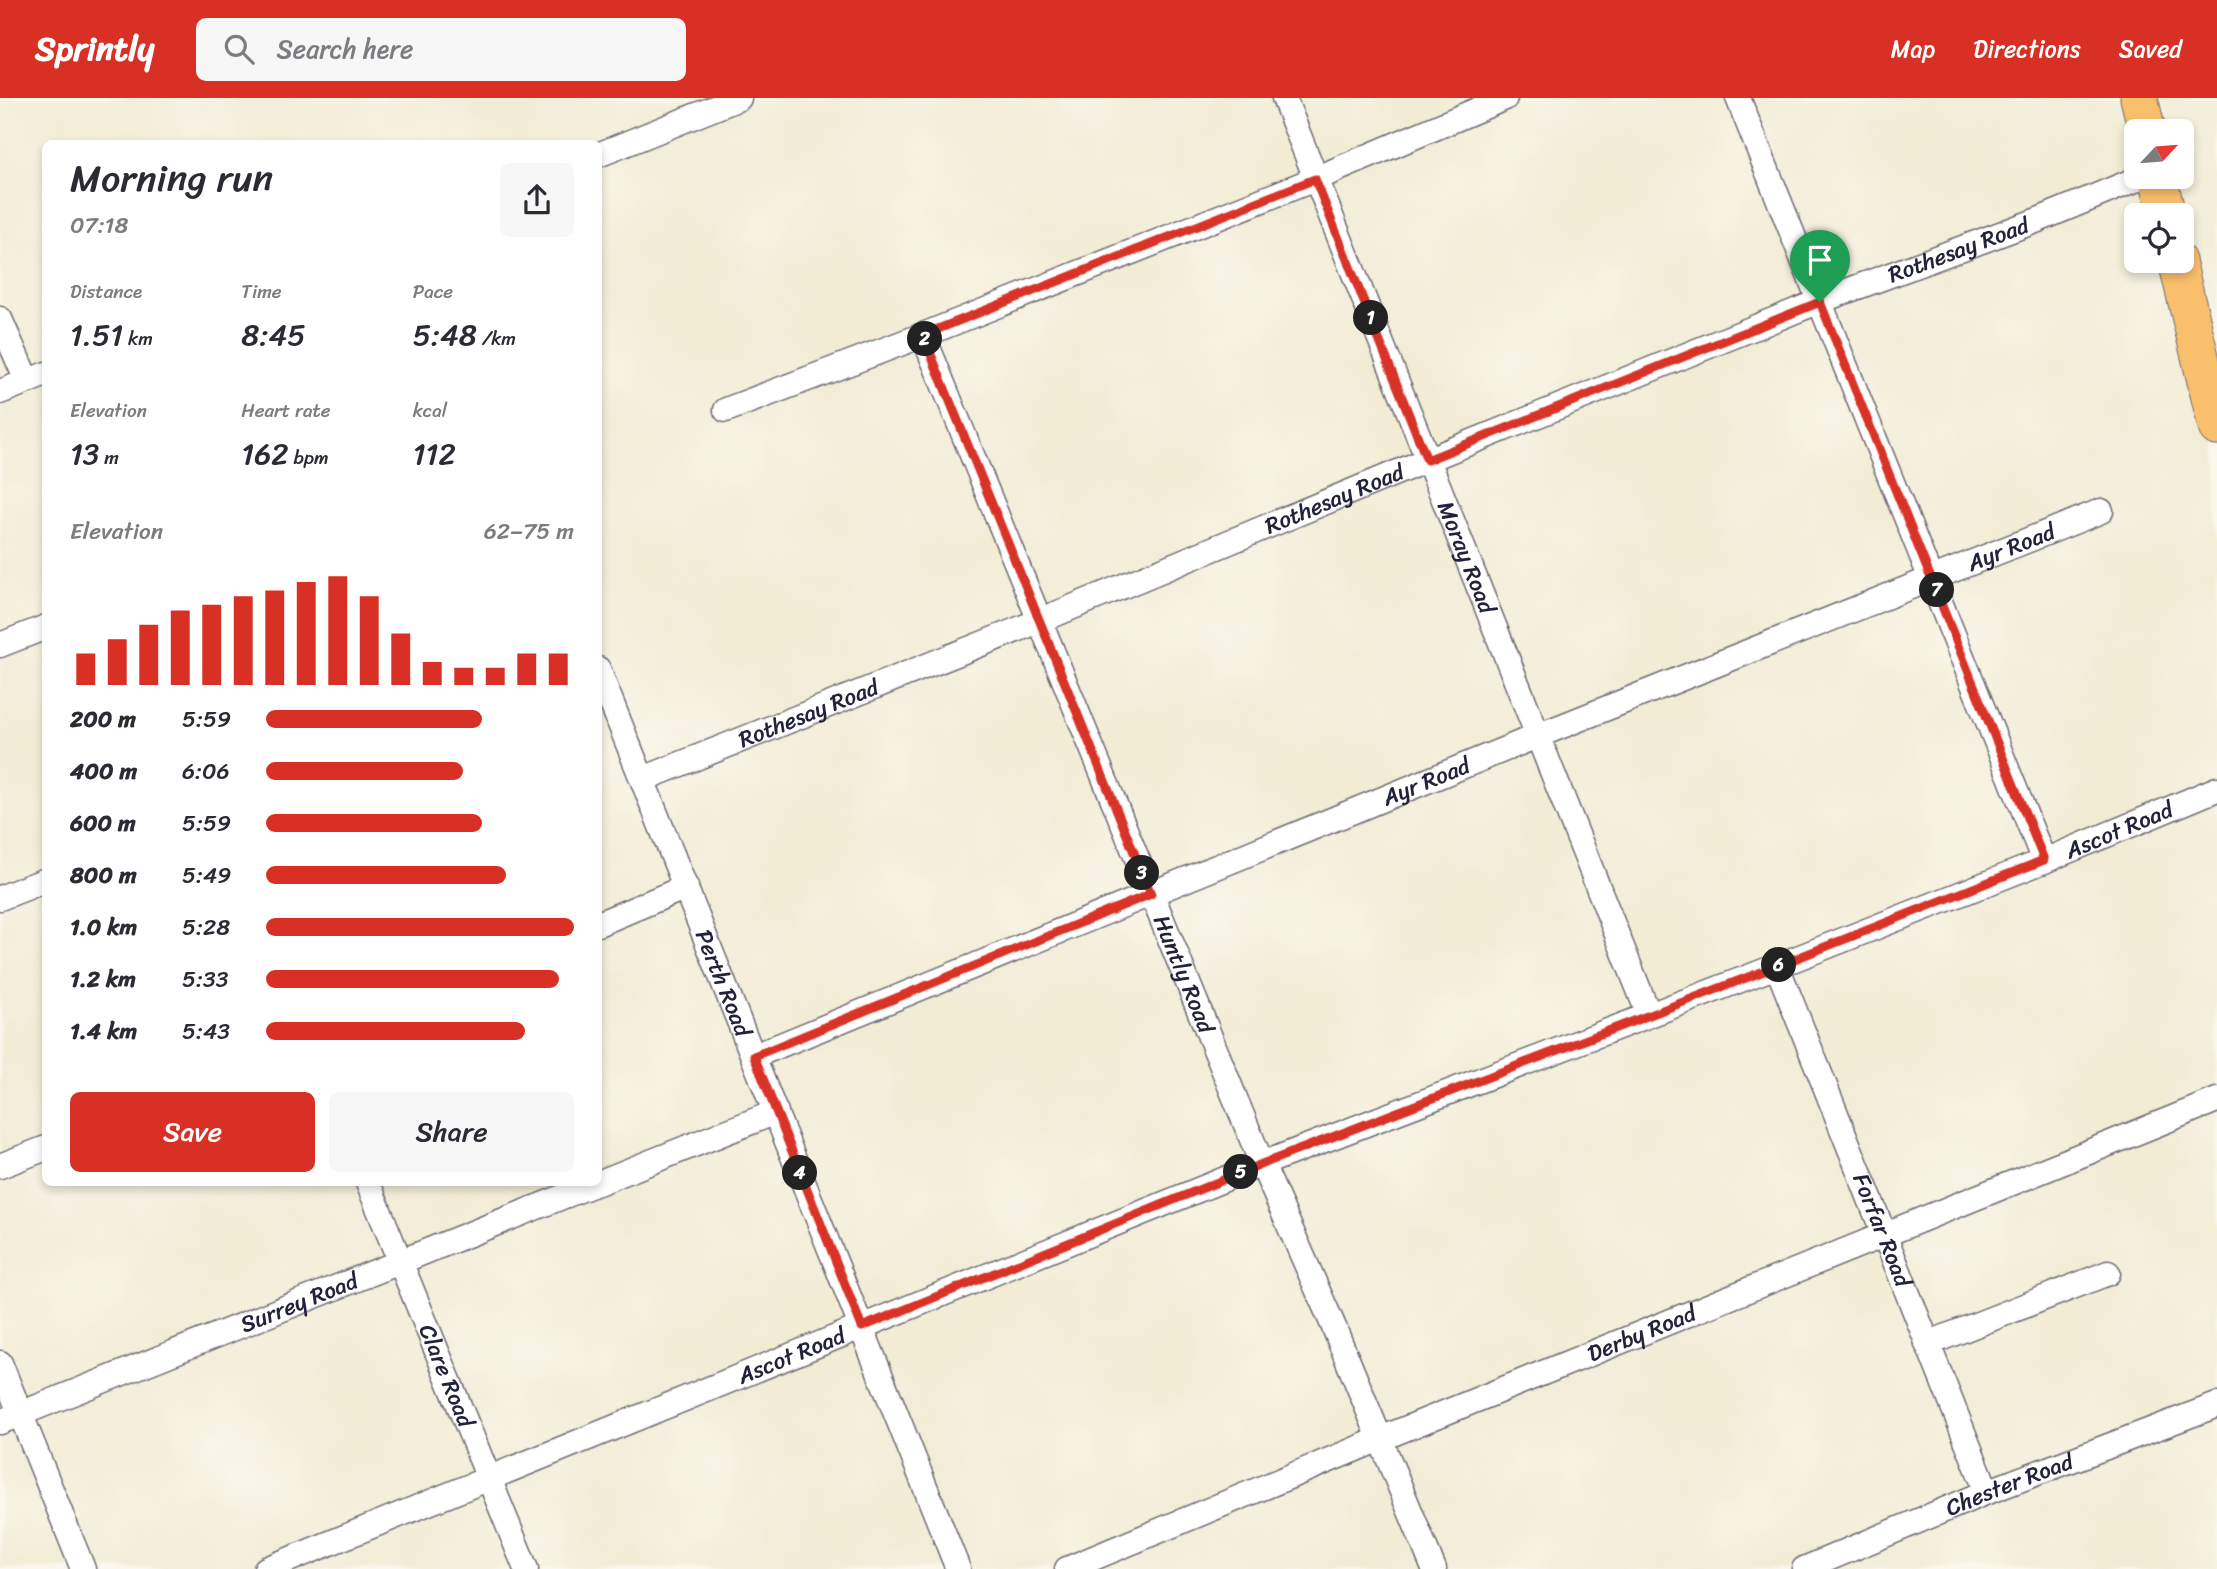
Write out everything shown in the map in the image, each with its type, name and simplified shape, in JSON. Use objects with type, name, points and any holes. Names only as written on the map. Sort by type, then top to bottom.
[{"type":"highway","points":[[2139,98],[2144,119]]},
{"type":"highway","points":[[2180,273],[2217,427]]},
{"type":"street","points":[[602,153],[739,98]]},
{"type":"street","name":"Moray Road","points":[[1283,98],[1648,1015]]},
{"type":"street","points":[[726,410],[923,335],[1315,179],[1505,98]]},
{"type":"street","points":[[1738,98],[2044,860]]},
{"type":"street","name":"Rothesay Road","points":[[643,779],[1039,621],[1427,460],[1820,302],[2038,220],[2124,184]]},
{"type":"street","points":[[0,319],[40,377],[0,392]]},
{"type":"street","name":"Huntly Road","points":[[923,335],[1262,1164],[1434,1569]]},
{"type":"street","name":"Ayr Road","points":[[754,1056],[1536,736],[2101,511]]},
{"type":"street","points":[[0,645],[42,629]]},
{"type":"street","name":"Perth Road","points":[[602,679],[958,1569]]},
{"type":"street","name":"Ascot Road","points":[[265,1569],[1262,1164],[1777,966],[2217,789]]},
{"type":"street","points":[[0,898],[42,882]]},
{"type":"street","points":[[602,921],[686,887]]},
{"type":"street","name":"Forfar Road","points":[[1777,966],[1987,1492]]},
{"type":"street","name":"Derby Road","points":[[1067,1569],[1380,1439],[2217,1100]]},
{"type":"street","name":"Surrey Road","points":[[602,1181],[776,1112]]},
{"type":"street","points":[[0,1166],[42,1150]]},
{"type":"street","name":"Clare Road","points":[[369,1186],[526,1569]]},
{"type":"street","name":"Surrey Road","points":[[10,1418],[590,1186]]},
{"type":"street","points":[[1927,1344],[2108,1273]]},
{"type":"street","points":[[0,1363],[10,1418],[83,1569]]},
{"type":"street","name":"Chester Road","points":[[1804,1569],[1987,1492],[2217,1405]]},
{"type":"route","points":[[1315,179],[1427,460],[1820,302],[2044,860],[1262,1164],[862,1327],[754,1056],[1151,894],[923,335],[1315,179]]}]
